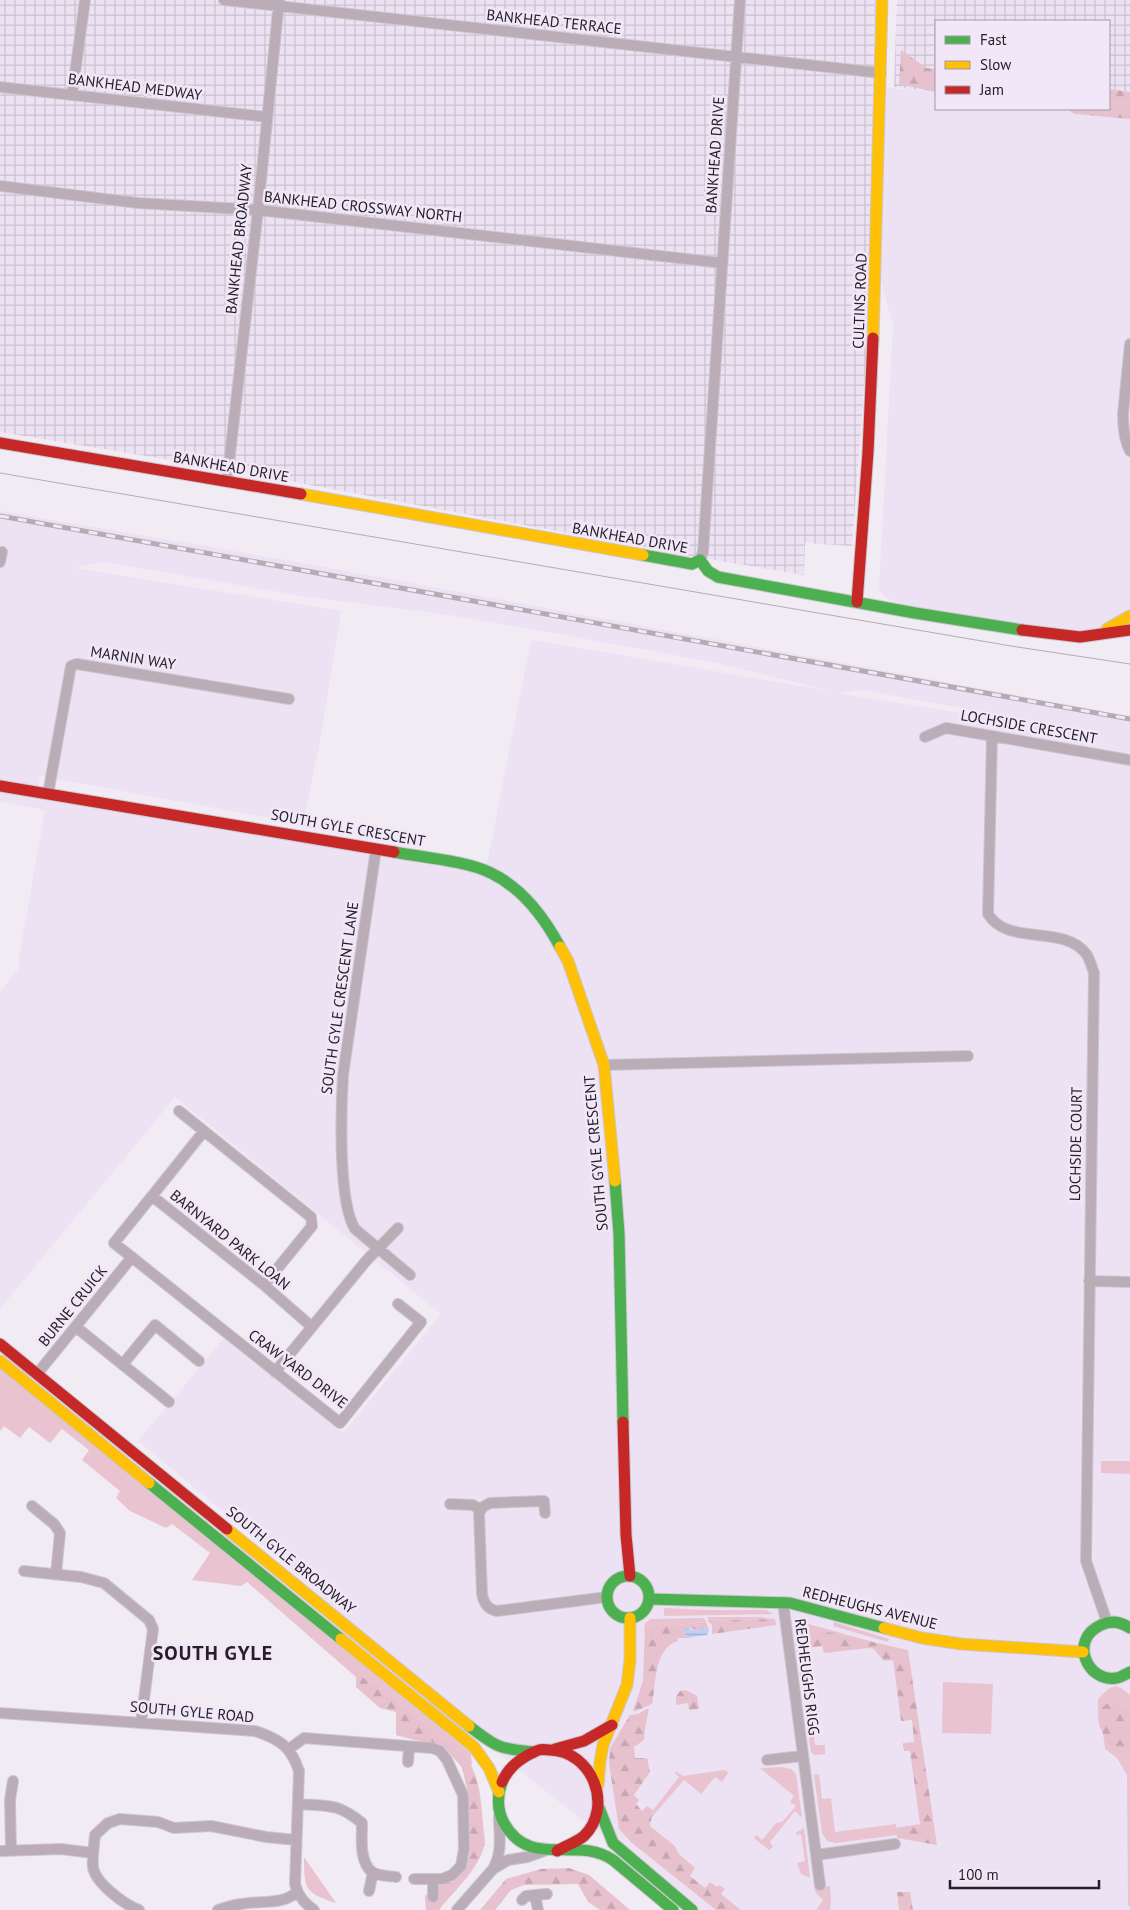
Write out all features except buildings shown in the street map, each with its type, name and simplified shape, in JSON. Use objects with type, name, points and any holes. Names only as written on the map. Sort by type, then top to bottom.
[{"type":"street","points":[[72,95],[85,0]]},
{"type":"street","name":"BANKHEAD TERRACE","points":[[224,0],[279,3],[738,58],[880,73]]},
{"type":"street","name":"BANKHEAD DRIVE","points":[[0,443],[692,564],[700,560],[703,552],[738,58],[740,0]]},
{"type":"street","name":"CULTINS ROAD","points":[[857,602],[865,518],[875,327],[882,0]]},
{"type":"street","name":"BANKHEAD BROADWAY","points":[[226,481],[258,210],[279,3]]},
{"type":"street","name":"BANKHEAD MEDWAY","points":[[0,87],[267,117]]},
{"type":"street","name":"BANKHEAD CROSSWAY NORTH","points":[[0,186],[138,203],[258,210],[722,263]]},
{"type":"street","points":[[1130,344],[1123,425],[1130,451]]},
{"type":"street","points":[[700,560],[708,571],[718,577],[1063,636],[1080,637],[1130,630]]},
{"type":"street","points":[[1095,634],[1118,624],[1130,616]]},
{"type":"street","name":"MARNIN WAY","points":[[48,794],[71,666],[77,664],[289,699]]},
{"type":"street","name":"LOCHSIDE CRESCENT","points":[[925,737],[946,728],[1130,760]]},
{"type":"street","name":"LOCHSIDE COURT","points":[[992,736],[988,914],[993,922],[1006,929],[1074,943],[1086,955],[1094,973],[1086,1561],[1107,1622]]},
{"type":"street","name":"SOUTH GYLE CRESCENT","points":[[0,786],[472,866],[490,872],[512,886],[527,900],[550,928],[568,961],[604,1065],[614,1148],[618,1224],[626,1535],[630,1576]]},
{"type":"street","name":"SOUTH GYLE CRESCENT LANE","points":[[376,849],[342,1075],[343,1178],[350,1221],[377,1249],[410,1275]]},
{"type":"street","points":[[604,1065],[968,1056]]},
{"type":"street","points":[[179,1110],[311,1217],[312,1226],[264,1285]]},
{"type":"street","points":[[152,1196],[204,1131]]},
{"type":"street","name":"BARNYARD PARK LOAN","points":[[114,1243],[152,1196],[264,1285],[312,1327]]},
{"type":"street","points":[[275,1372],[377,1249],[398,1228]]},
{"type":"street","name":"CRAW YARD DRIVE","points":[[114,1243],[340,1423],[421,1322],[398,1304]]},
{"type":"street","name":"BURNE CRUICK","points":[[37,1374],[132,1257]]},
{"type":"street","points":[[1089,1281],[1130,1282]]},
{"type":"street","points":[[122,1364],[155,1325],[199,1360]]},
{"type":"street","points":[[76,1327],[169,1402]]},
{"type":"street","name":"SOUTH GYLE BROADWAY","points":[[0,1344],[492,1744],[507,1750],[534,1752],[552,1750],[567,1753],[580,1760],[591,1772],[598,1786],[599,1808],[613,1843],[692,1910]]},
{"type":"street","name":"SOUTH GYLE BROADWAY","points":[[0,1360],[474,1747],[485,1757],[499,1792]]},
{"type":"street","points":[[29,1384],[37,1374]]},
{"type":"street","points":[[545,1513],[544,1502],[490,1503],[483,1506],[479,1513],[482,1594],[488,1608],[497,1611],[607,1597]]},
{"type":"street","points":[[450,1504],[473,1505],[481,1510]]},
{"type":"street","points":[[32,1506],[54,1524],[60,1533],[56,1574]]},
{"type":"street","points":[[24,1571],[81,1577],[104,1583],[150,1620],[153,1629],[140,1723]]},
{"type":"street","points":[[630,1576],[646,1586],[650,1598],[646,1610],[641,1614],[630,1618],[623,1618],[611,1610],[607,1597],[608,1590],[617,1579],[630,1576]]},
{"type":"street","name":"REDHEUGHS AVENUE","points":[[650,1598],[783,1602],[806,1606],[930,1639],[962,1644],[1083,1652]]},
{"type":"street","name":"REDHEUGHS RIGG","points":[[783,1602],[820,1885]]},
{"type":"street","points":[[598,1786],[601,1755],[627,1685],[630,1660],[630,1618]]},
{"type":"street","points":[[1129,1676],[1112,1679],[1098,1675],[1088,1666],[1083,1652],[1089,1632],[1100,1624],[1107,1622],[1121,1623],[1130,1628]]},
{"type":"street","name":"SOUTH GYLE ROAD","points":[[0,1713],[255,1731],[280,1741],[289,1749]]},
{"type":"street","points":[[552,1750],[584,1741],[612,1725]]},
{"type":"street","points":[[314,1910],[304,1903],[297,1892],[295,1884],[299,1771],[289,1749],[304,1738],[432,1748],[440,1751],[464,1795],[464,1849],[461,1866],[452,1875],[442,1880],[414,1880]]},
{"type":"street","points":[[408,1762],[409,1747]]},
{"type":"street","name":"SOUTH GYLE BROADWAY","points":[[534,1752],[521,1758],[511,1767],[503,1779],[499,1792],[499,1810],[505,1826],[515,1838],[529,1847],[544,1851],[600,1853],[614,1862],[673,1910]]},
{"type":"street","name":"REDHEUGHS RIGG","points":[[767,1760],[802,1756]]},
{"type":"street","points":[[11,1851],[5,1800],[13,1781]]},
{"type":"street","points":[[298,1804],[337,1806],[349,1812],[362,1823],[365,1864],[373,1872],[396,1877]]},
{"type":"street","name":"SOUTH GYLE BROADWAY","points":[[557,1851],[572,1846],[585,1836],[595,1823],[599,1808]]},
{"type":"street","points":[[457,1910],[499,1859],[499,1810]]},
{"type":"street","points":[[362,1823],[373,1817]]},
{"type":"street","points":[[139,1910],[120,1900],[102,1884],[93,1870],[95,1835],[108,1823],[120,1819],[158,1822],[174,1828],[211,1826],[266,1837],[296,1840]]},
{"type":"street","points":[[816,1855],[895,1844]]},
{"type":"street","points":[[0,1851],[61,1849],[93,1853]]},
{"type":"street","points":[[493,1868],[508,1860],[527,1857],[544,1851]]},
{"type":"street","points":[[369,1891],[373,1872]]},
{"type":"street","points":[[433,1880],[433,1897]]},
{"type":"street","points":[[218,1910],[240,1904],[281,1901],[297,1892]]},
{"type":"street","points":[[522,1900],[526,1896],[547,1894]]},
{"type":"street","points":[[535,1895],[538,1910]]},
{"type":"shaded area","points":[[0,0],[875,0],[867,347],[852,546],[805,543],[804,575],[691,556],[219,468],[0,432]]},
{"type":"shaded area","points":[[897,0],[1130,0],[1130,112],[1110,109],[1110,20],[935,20],[935,92],[894,87]]},
{"type":"shaded area","points":[[880,87],[935,92],[935,110],[1098,110],[1130,113],[1130,616],[1095,634],[915,613],[887,598],[879,590],[893,325],[876,264]]},
{"type":"shaded area","points":[[0,511],[292,561],[1130,716],[1130,1910],[696,1910],[485,1743],[259,1541],[138,1441],[224,1338],[343,1433],[441,1314],[175,1097],[0,1309],[0,992],[19,968],[19,958],[45,810],[0,801]],"holes":[[[102,562],[309,597],[456,616],[531,629],[717,663],[831,691],[531,640],[486,869],[36,796],[40,776],[303,824],[321,736],[341,611],[75,568]],[[862,690],[984,712],[984,717],[837,693]]]},
{"type":"shaded area","points":[[0,1368],[471,1753],[472,1765],[462,1767],[444,1747],[396,1735],[396,1712],[247,1582],[241,1586],[192,1580],[210,1553],[172,1524],[166,1528],[130,1511],[116,1498],[120,1491],[82,1460],[89,1450],[62,1429],[50,1443],[29,1427],[20,1438],[4,1426],[0,1431]]},
{"type":"shaded area","points":[[1101,1461],[1130,1461],[1130,1474],[1101,1473]]},
{"type":"shaded area","points":[[664,1608],[766,1610],[774,1614],[664,1616]]},
{"type":"shaded area","points":[[708,1617],[761,1617],[775,1619],[708,1621]]},
{"type":"shaded area","points":[[704,1618],[706,1622],[646,1628],[644,1632],[645,1623],[651,1619]]},
{"type":"shaded area","points":[[798,1621],[887,1646],[828,1632],[799,1633],[808,1689],[816,1689],[816,1694],[802,1693],[794,1630],[795,1624]]},
{"type":"shaded area","points":[[834,1622],[889,1639],[888,1642],[833,1626]]},
{"type":"shaded area","points":[[943,1682],[993,1684],[991,1734],[942,1733]]},
{"type":"shaded area","points":[[1115,1686],[1130,1695],[1130,1906],[1128,1906],[1127,1775],[1117,1758],[1105,1749],[1103,1732],[1098,1721],[1098,1699],[1108,1689]]},
{"type":"shaded area","points":[[818,1703],[819,1713],[811,1714],[815,1745],[825,1745],[825,1754],[815,1755],[811,1752],[805,1707]]},
{"type":"shaded area","points":[[781,1767],[791,1769],[796,1774],[802,1818],[795,1811],[770,1842],[773,1847],[769,1850],[754,1838],[756,1835],[762,1840],[776,1823],[782,1822],[796,1806],[790,1802],[794,1796],[760,1768]]},
{"type":"shaded area","points":[[723,1770],[728,1773],[722,1782],[715,1777],[701,1794],[684,1780],[652,1817],[653,1810],[679,1777],[675,1773],[676,1771],[683,1776]]},
{"type":"shaded area","points":[[819,1774],[822,1799],[831,1798],[835,1832],[896,1824],[897,1835],[836,1843],[827,1841],[822,1833],[814,1775]]},
{"type":"shaded area","points":[[804,1828],[810,1878],[801,1874],[797,1863],[805,1861],[801,1834],[796,1835],[797,1832]]},
{"type":"shaded area","points":[[304,1857],[336,1903],[312,1893],[308,1889]]},
{"type":"shaded area","points":[[830,1886],[830,1910],[816,1910],[823,1900],[816,1893],[814,1887]]},
{"type":"green space","points":[[901,50],[926,68],[935,69],[935,92],[899,84]]},
{"type":"green space","points":[[1110,89],[1130,92],[1130,119],[1075,114],[1068,110],[1110,110]]},
{"type":"green space","points":[[775,1619],[776,1625],[712,1634],[712,1625],[708,1621]]},
{"type":"green space","points":[[706,1622],[709,1630],[704,1628],[698,1631],[691,1628],[683,1631],[687,1638],[678,1638],[678,1641],[664,1651],[660,1658],[652,1704],[633,1711],[643,1681],[645,1628]]},
{"type":"green space","points":[[802,1630],[828,1632],[908,1650],[937,1845],[897,1838],[896,1828],[920,1824],[910,1751],[904,1751],[903,1743],[914,1742],[912,1720],[901,1721],[893,1660],[884,1661],[874,1649],[869,1648],[824,1653],[822,1646],[809,1648],[810,1656],[803,1657],[799,1633]]},
{"type":"green space","points":[[356,1672],[465,1756],[475,1775],[482,1808],[485,1841],[483,1850],[474,1868],[439,1910],[426,1910],[425,1896],[437,1884],[455,1879],[469,1857],[469,1798],[462,1767],[444,1747],[396,1735],[396,1712],[380,1708],[356,1687]]},
{"type":"green space","points":[[686,1690],[697,1696],[699,1709],[689,1710],[688,1703],[676,1705],[676,1697],[680,1691]]},
{"type":"green space","points":[[1108,1703],[1130,1709],[1130,1754],[1110,1750],[1099,1725],[1101,1708]]},
{"type":"green space","points":[[649,1709],[644,1740],[634,1747],[635,1758],[647,1758],[650,1772],[634,1795],[639,1800],[636,1804],[642,1811],[647,1806],[653,1810],[650,1826],[675,1846],[678,1853],[695,1868],[690,1876],[705,1888],[710,1882],[717,1887],[719,1885],[725,1889],[721,1894],[741,1910],[716,1910],[632,1843],[619,1829],[609,1763],[610,1748],[630,1715],[638,1714]]},
{"type":"green space","points":[[569,1868],[589,1875],[630,1910],[600,1910],[588,1902],[578,1884],[524,1885],[511,1890],[495,1910],[480,1910],[506,1879],[541,1869]]},
{"type":"green space","points":[[897,1892],[910,1892],[913,1910],[899,1910]]},
{"type":"water","points":[[685,1628],[698,1631],[703,1628],[709,1630],[707,1635],[687,1638],[683,1631]]},
{"type":"tram line","points":[[0,473],[1011,646],[1130,664]]},
{"type":"railway","points":[[0,516],[1130,719]]},
{"type":"traffic: fast","points":[[643,555],[692,564],[700,560],[708,571],[718,577],[915,613],[1022,630]]},
{"type":"traffic: fast","points":[[394,852],[470,865],[502,879],[531,904],[547,925],[560,947]]},
{"type":"traffic: fast","points":[[615,1181],[619,1234],[623,1422]]},
{"type":"traffic: fast","points":[[149,1483],[341,1639]]},
{"type":"traffic: fast","points":[[632,1576],[640,1579],[646,1585],[649,1597],[646,1609],[640,1615],[624,1618],[616,1615],[610,1609],[607,1593],[610,1585],[616,1579],[632,1576]]},
{"type":"traffic: fast","points":[[649,1599],[790,1603],[884,1628]]},
{"type":"traffic: fast","points":[[1130,1628],[1116,1622],[1101,1625],[1091,1632],[1085,1640],[1084,1650],[1090,1667],[1097,1674],[1106,1678],[1116,1678],[1130,1672]]},
{"type":"traffic: fast","points":[[469,1726],[498,1746],[534,1752]]},
{"type":"traffic: fast","points":[[502,1782],[499,1792],[500,1813],[504,1823],[515,1837],[527,1845],[540,1849],[584,1850],[599,1853],[613,1860],[673,1910]]},
{"type":"traffic: fast","points":[[599,1808],[613,1843],[692,1910]]},
{"type":"traffic: slow","points":[[873,338],[882,0]]},
{"type":"traffic: slow","points":[[301,494],[643,555]]},
{"type":"traffic: slow","points":[[1107,629],[1130,616]]},
{"type":"traffic: slow","points":[[560,947],[568,961],[604,1065],[615,1181]]},
{"type":"traffic: slow","points":[[0,1361],[149,1483]]},
{"type":"traffic: slow","points":[[227,1529],[469,1726]]},
{"type":"traffic: slow","points":[[598,1785],[603,1745],[627,1685],[630,1660],[630,1618]]},
{"type":"traffic: slow","points":[[884,1628],[922,1638],[961,1644],[1083,1652]]},
{"type":"traffic: slow","points":[[341,1639],[474,1747],[489,1768],[499,1792]]},
{"type":"traffic: jam","points":[[857,602],[868,452],[873,338]]},
{"type":"traffic: jam","points":[[0,443],[301,494]]},
{"type":"traffic: jam","points":[[1022,630],[1080,637],[1130,630]]},
{"type":"traffic: jam","points":[[0,786],[394,852]]},
{"type":"traffic: jam","points":[[0,1344],[227,1529]]},
{"type":"traffic: jam","points":[[623,1422],[626,1535],[630,1576]]},
{"type":"traffic: jam","points":[[555,1749],[584,1741],[612,1725]]},
{"type":"traffic: jam","points":[[502,1782],[516,1763],[540,1750],[565,1753],[577,1760],[587,1770],[594,1782],[598,1796],[593,1824],[584,1836],[557,1851]]},
{"type":"district","name":"SOUTH GYLE","points":[[213,1653]]}]
